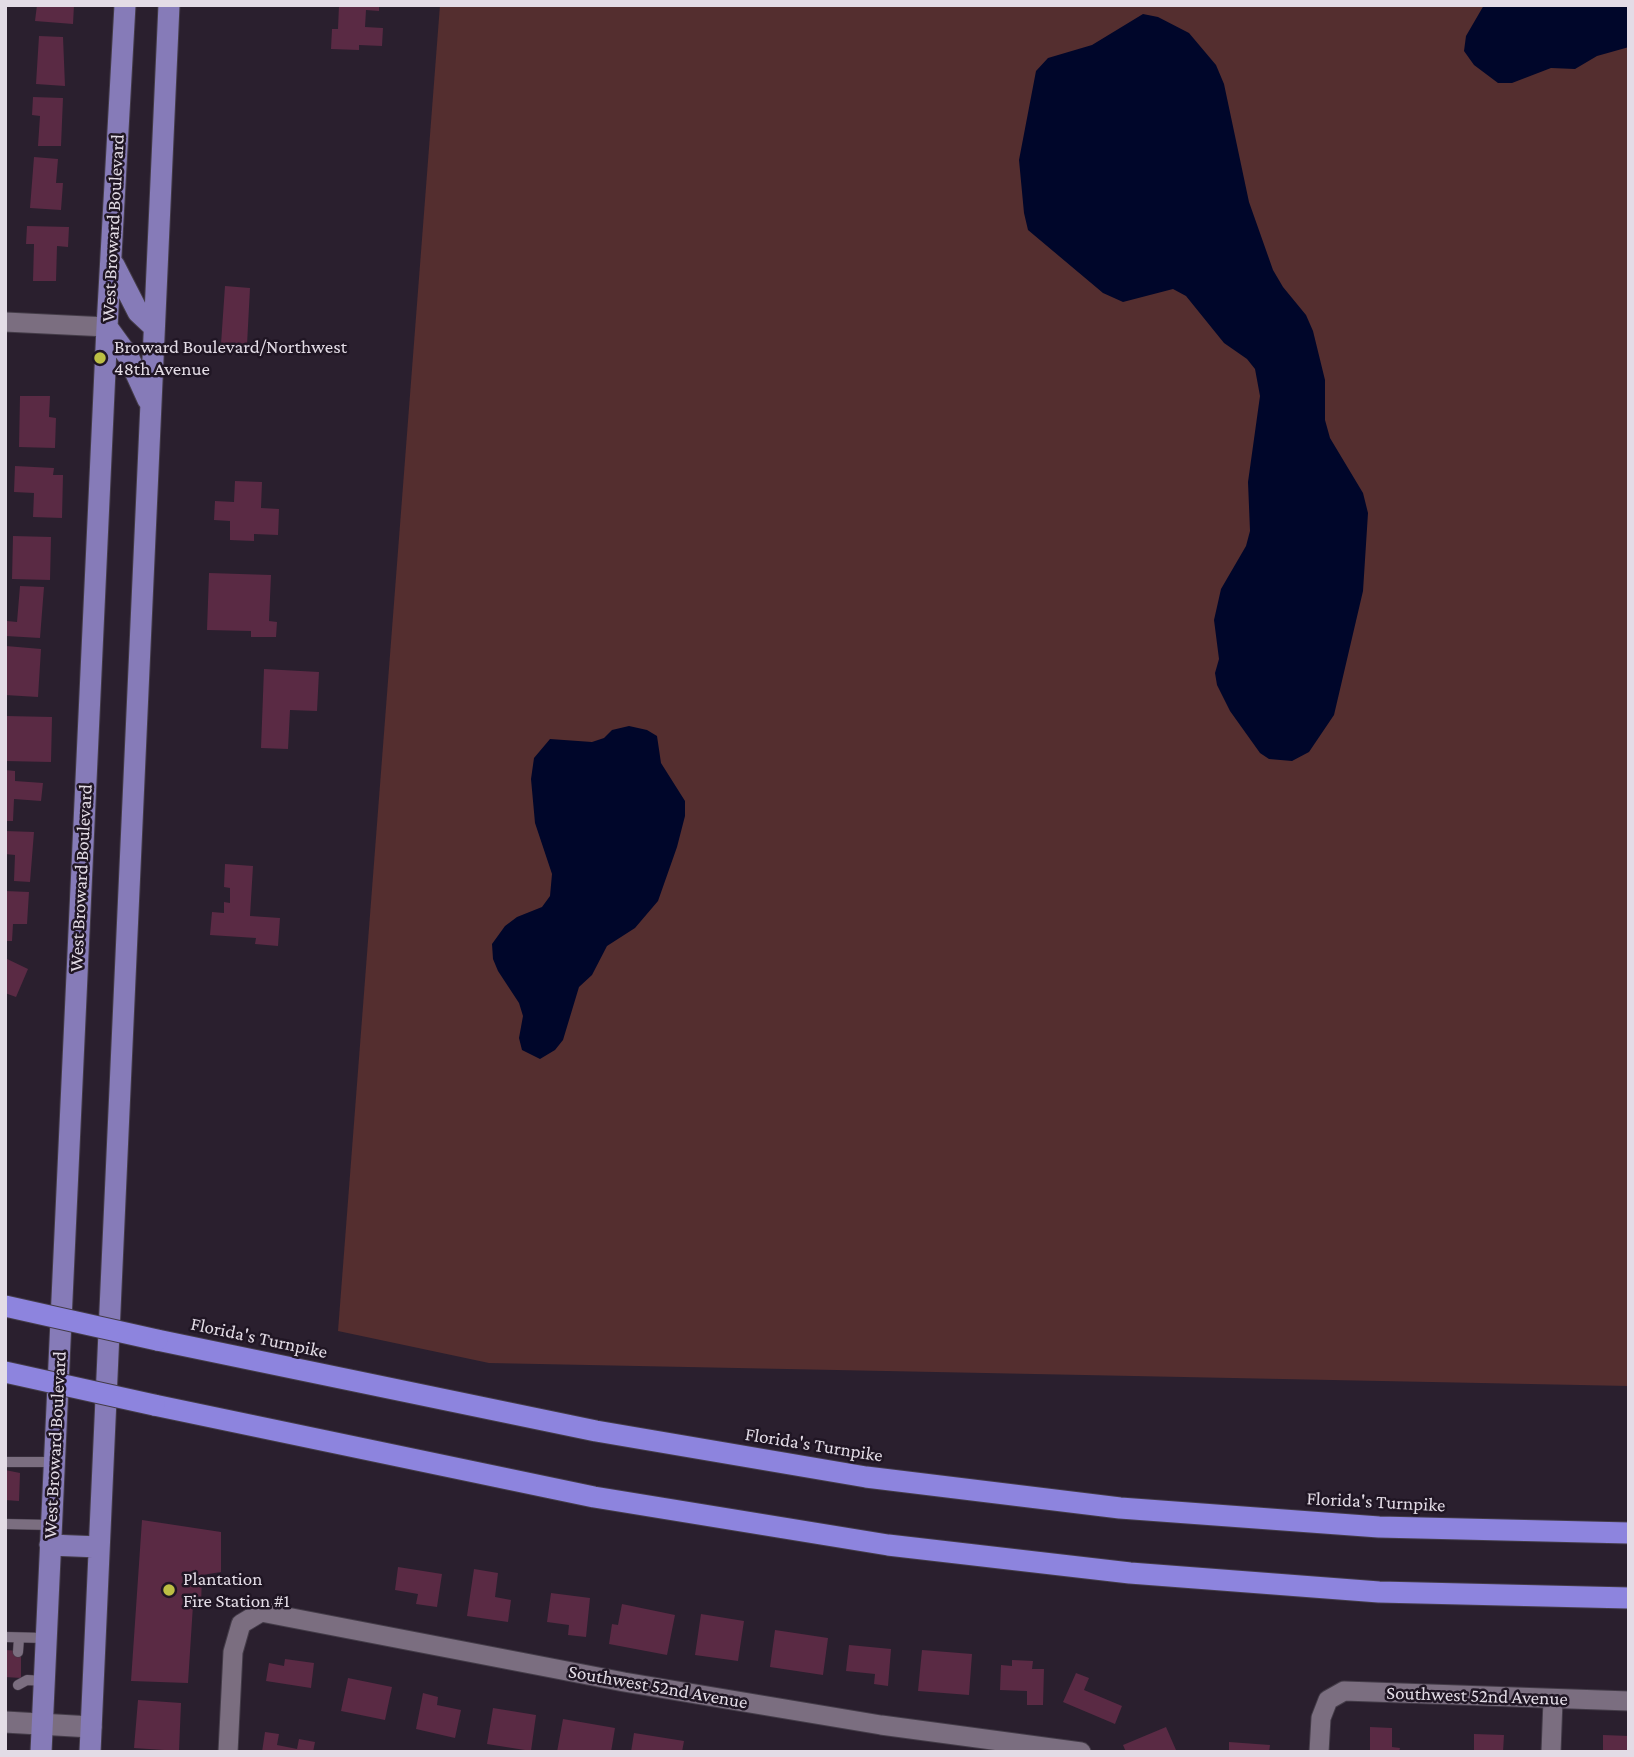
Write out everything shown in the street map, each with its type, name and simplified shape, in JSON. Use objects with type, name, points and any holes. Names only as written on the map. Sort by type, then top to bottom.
[{"type":"highway","name":"Florida's Turnpike","points":[[5,1306],[596,1432],[866,1478],[1120,1507],[1365,1526],[1629,1533]]},
{"type":"highway","points":[[5,1372],[594,1497],[888,1545],[1130,1573],[1379,1592],[1629,1598]]},
{"type":"main road","name":"West Broward Boulevard","points":[[41,1752],[107,327],[125,5]]},
{"type":"main road","points":[[90,1752],[169,5]]},
{"type":"main road","points":[[112,260],[132,303],[154,327]]},
{"type":"main road","points":[[107,327],[128,356],[150,405]]},
{"type":"main road","points":[[51,1535],[99,1548]]},
{"type":"street","points":[[5,322],[107,327]]},
{"type":"street","name":"Southwest 52nd Avenue","points":[[228,1752],[233,1652],[241,1623],[261,1612],[624,1682],[881,1725],[1081,1751]]},
{"type":"street","name":"Southwest 52nd Avenue","points":[[1320,1752],[1321,1717],[1328,1700],[1344,1691],[1629,1700]]},
{"type":"street","points":[[1551,1752],[1553,1699]]},
{"type":"street","points":[[5,1723],[91,1727]]},
{"type":"lane","points":[[5,1462],[54,1462]]},
{"type":"lane","points":[[5,1524],[51,1535]]},
{"type":"lane","points":[[5,1637],[45,1638]]},
{"type":"lane","points":[[18,1652],[19,1638]]},
{"type":"lane","points":[[5,1685],[27,1680],[44,1681]]},
{"type":"shaded area","points":[[440,5],[1629,5],[1629,1386],[489,1363],[338,1331]]},
{"type":"water","points":[[1484,5],[1629,5],[1629,47],[1597,56],[1575,69],[1551,68],[1512,83],[1498,83],[1474,65],[1464,51],[1466,36]]},
{"type":"water","points":[[1143,14],[1158,17],[1189,33],[1216,65],[1224,84],[1249,202],[1273,270],[1306,315],[1313,331],[1325,380],[1325,420],[1330,438],[1363,493],[1368,513],[1363,591],[1334,715],[1309,752],[1292,761],[1269,759],[1260,753],[1230,711],[1217,685],[1215,673],[1219,659],[1214,620],[1221,589],[1246,546],[1250,531],[1248,482],[1260,396],[1255,369],[1247,359],[1224,343],[1186,296],[1173,289],[1123,302],[1103,293],[1028,230],[1024,213],[1019,160],[1036,71],[1048,58],[1092,45]]},
{"type":"water","points":[[629,726],[647,730],[657,736],[661,763],[685,801],[685,816],[677,847],[658,901],[635,928],[607,946],[592,975],[579,987],[563,1040],[555,1050],[540,1059],[522,1050],[519,1038],[523,1016],[519,1003],[498,971],[493,959],[492,944],[505,926],[517,917],[542,907],[550,896],[552,874],[535,823],[531,779],[534,758],[550,739],[592,742],[604,738],[612,730]]},
{"type":"building","points":[[37,5],[74,5],[73,24],[35,21]]},
{"type":"building","points":[[339,5],[379,5],[379,11],[366,10],[365,27],[383,28],[382,46],[359,45],[359,50],[331,49],[332,29],[338,29]]},
{"type":"building","points":[[39,36],[63,37],[65,86],[36,84]]},
{"type":"building","points":[[33,97],[63,98],[61,146],[38,146],[40,116],[32,115]]},
{"type":"building","points":[[34,157],[58,159],[56,183],[63,183],[61,210],[30,208]]},
{"type":"building","points":[[27,226],[69,227],[68,247],[57,246],[56,281],[33,281],[34,244],[26,244]]},
{"type":"building","points":[[225,286],[250,288],[247,345],[221,344]]},
{"type":"building","points":[[20,396],[50,396],[49,417],[56,418],[55,448],[19,447]]},
{"type":"building","points":[[15,466],[54,468],[53,475],[63,475],[62,518],[33,517],[34,493],[14,492]]},
{"type":"building","points":[[235,481],[262,482],[261,508],[279,509],[278,535],[254,534],[254,541],[230,540],[230,521],[214,520],[215,501],[234,502]]},
{"type":"building","points":[[13,536],[51,537],[50,580],[12,579]]},
{"type":"building","points":[[209,573],[271,575],[269,621],[277,622],[276,637],[251,637],[251,631],[207,630]]},
{"type":"building","points":[[20,586],[44,587],[40,638],[6,636],[7,621],[17,622]]},
{"type":"building","points":[[6,646],[41,649],[38,697],[5,695]]},
{"type":"building","points":[[264,669],[319,672],[317,711],[290,710],[288,749],[261,748]]},
{"type":"building","points":[[6,716],[52,717],[51,762],[5,761]]},
{"type":"building","points":[[5,770],[15,771],[15,781],[43,783],[41,801],[14,799],[13,821],[5,821]]},
{"type":"building","points":[[5,831],[34,832],[30,882],[14,881],[15,855],[5,854]]},
{"type":"building","points":[[225,864],[253,866],[250,916],[280,918],[278,946],[255,944],[256,938],[210,935],[212,912],[224,913],[224,902],[230,903],[230,888],[224,887]]},
{"type":"building","points":[[5,891],[29,892],[27,924],[13,924],[12,941],[5,941]]},
{"type":"building","points":[[5,958],[28,969],[16,997],[5,993]]},
{"type":"building","points":[[5,1470],[20,1473],[19,1501],[5,1500]]},
{"type":"building","name":"Plantation Fire Station #1","points":[[142,1520],[221,1532],[221,1572],[202,1575],[201,1605],[193,1605],[188,1683],[131,1681]]},
{"type":"building","points":[[398,1567],[442,1574],[437,1607],[416,1604],[418,1594],[395,1590]]},
{"type":"building","points":[[474,1569],[498,1573],[495,1597],[511,1600],[508,1622],[467,1616]]},
{"type":"building","points":[[551,1593],[590,1598],[586,1637],[568,1635],[569,1625],[547,1622]]},
{"type":"building","points":[[622,1604],[675,1615],[667,1655],[609,1644],[612,1624],[618,1625]]},
{"type":"building","points":[[701,1614],[744,1621],[738,1661],[695,1655]]},
{"type":"building","points":[[775,1630],[828,1638],[823,1675],[770,1667]]},
{"type":"building","points":[[849,1645],[891,1649],[888,1686],[874,1684],[875,1674],[846,1671]]},
{"type":"building","points":[[5,1650],[21,1651],[21,1678],[5,1677]]},
{"type":"building","points":[[922,1650],[972,1654],[969,1695],[918,1691]]},
{"type":"building","points":[[285,1659],[314,1663],[311,1688],[266,1681],[269,1663],[284,1666]]},
{"type":"building","points":[[1012,1660],[1033,1661],[1032,1669],[1044,1669],[1043,1705],[1027,1705],[1027,1691],[1000,1690],[1001,1665],[1012,1666]]},
{"type":"building","points":[[1076,1673],[1089,1678],[1084,1690],[1122,1706],[1115,1724],[1063,1702]]},
{"type":"building","points":[[348,1678],[392,1687],[385,1720],[341,1711]]},
{"type":"building","points":[[423,1693],[438,1697],[437,1705],[461,1710],[455,1738],[416,1729]]},
{"type":"building","points":[[138,1700],[181,1703],[179,1751],[134,1748]]},
{"type":"building","points":[[493,1708],[536,1715],[531,1751],[487,1744]]},
{"type":"building","points":[[563,1719],[615,1728],[611,1752],[557,1752]]},
{"type":"building","points":[[1166,1727],[1176,1750],[1126,1752],[1123,1745]]},
{"type":"building","points":[[1370,1727],[1392,1728],[1392,1747],[1400,1748],[1399,1752],[1370,1752]]},
{"type":"building","points":[[265,1732],[279,1734],[277,1745],[297,1749],[299,1739],[315,1742],[313,1752],[262,1752]]},
{"type":"building","points":[[634,1733],[684,1741],[682,1752],[631,1752]]},
{"type":"building","points":[[1474,1734],[1504,1735],[1503,1752],[1474,1752]]},
{"type":"building","points":[[1603,1735],[1629,1736],[1629,1752],[1603,1752]]},
{"type":"building","points":[[1229,1742],[1270,1745],[1269,1752],[1229,1752]]},
{"type":"place","name":"Broward Boulevard/Northwest 48th Avenue","points":[[100,358]]},
{"type":"place","name":"Plantation Fire Station #1","points":[[169,1590]]}]
